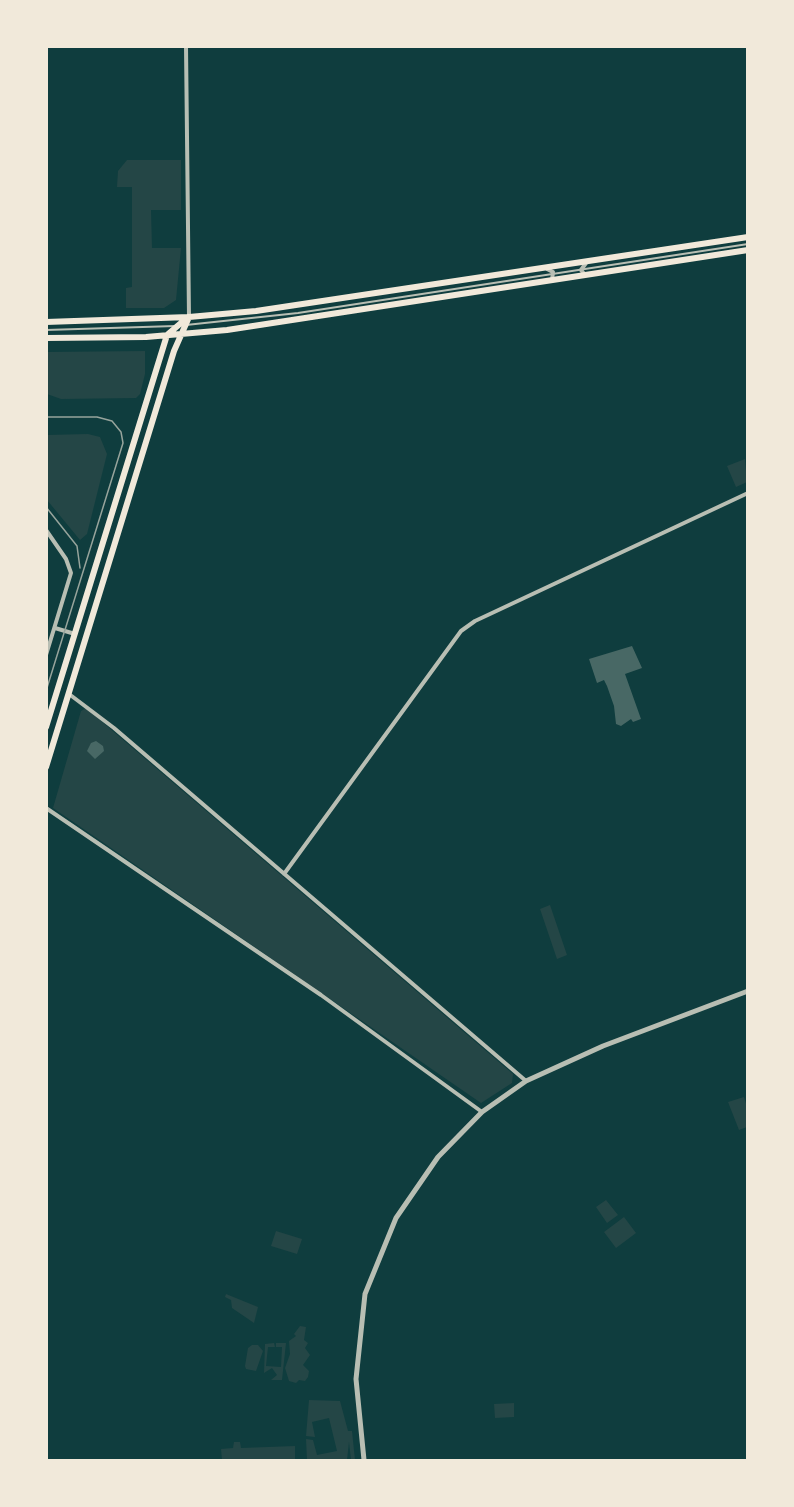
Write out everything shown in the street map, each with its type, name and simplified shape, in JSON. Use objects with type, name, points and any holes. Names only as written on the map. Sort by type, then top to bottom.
[{"type":"main road","points":[[46,322],[189,317],[256,311],[747,237]]},
{"type":"main road","points":[[46,338],[167,335],[239,328],[747,250]]},
{"type":"main road","points":[[46,767],[174,351],[184,333],[189,317]]},
{"type":"main road","points":[[46,727],[167,335],[189,317]]},
{"type":"street","points":[[186,46],[189,317]]},
{"type":"street","points":[[586,262],[582,265],[581,270],[588,275]]},
{"type":"street","points":[[547,268],[554,274],[549,281]]},
{"type":"street","points":[[284,874],[461,631],[485,616],[747,493]]},
{"type":"street","points":[[46,530],[66,559],[70,573],[46,656]]},
{"type":"street","points":[[55,628],[76,634]]},
{"type":"street","points":[[69,694],[114,728],[526,1081]]},
{"type":"street","points":[[46,808],[99,841],[321,995],[482,1112]]},
{"type":"street","points":[[364,1461],[356,1378],[362,1306],[368,1283],[396,1218],[438,1156],[482,1112],[526,1081],[594,1050],[747,991]]},
{"type":"lane","points":[[46,330],[186,326],[298,313],[747,244]]},
{"type":"lane","points":[[159,326],[167,335]]},
{"type":"shaded area","points":[[127,160],[181,160],[181,210],[151,210],[152,248],[181,248],[176,300],[164,308],[126,308],[126,288],[132,287],[132,187],[117,187],[118,171]]},
{"type":"shaded area","points":[[145,351],[145,374],[140,394],[136,398],[61,399],[47,394],[47,352]]},
{"type":"shaded area","points":[[88,434],[100,437],[107,454],[87,534],[80,540],[47,500],[47,435]]},
{"type":"shaded area","points":[[745,459],[747,482],[736,487],[727,466]]},
{"type":"shaded area","points":[[86,708],[513,1074],[512,1083],[481,1103],[53,808],[81,711]]},
{"type":"shaded area","points":[[550,905],[567,955],[557,959],[540,909]]},
{"type":"shaded area","points":[[744,1097],[747,1107],[747,1127],[739,1130],[728,1102]]},
{"type":"shaded area","points":[[606,1200],[618,1215],[607,1223],[596,1207]]},
{"type":"shaded area","points":[[624,1217],[636,1233],[616,1248],[604,1232]]},
{"type":"shaded area","points":[[276,1231],[302,1239],[297,1254],[271,1246]]},
{"type":"shaded area","points":[[226,1294],[258,1307],[254,1323],[232,1308],[231,1300],[225,1297]]},
{"type":"shaded area","points":[[300,1326],[306,1327],[304,1340],[308,1343],[305,1348],[310,1355],[303,1365],[309,1371],[305,1381],[299,1380],[296,1383],[289,1381],[285,1368],[290,1354],[289,1341],[296,1336],[294,1334]]},
{"type":"shaded area","points":[[274,1343],[275,1347],[268,1347],[266,1366],[281,1367],[282,1347],[276,1347],[276,1343],[286,1343],[282,1380],[271,1380],[277,1375],[272,1368],[264,1373],[265,1344]]},
{"type":"shaded area","points":[[258,1345],[263,1351],[256,1371],[246,1369],[245,1366],[248,1348]]},
{"type":"shaded area","points":[[309,1400],[340,1401],[348,1431],[352,1431],[355,1460],[351,1460],[349,1442],[347,1460],[307,1460],[306,1439],[313,1440],[317,1455],[337,1451],[329,1418],[312,1422],[315,1437],[306,1436]]},
{"type":"shaded area","points":[[514,1403],[514,1417],[495,1418],[494,1404]]},
{"type":"shaded area","points":[[234,1442],[240,1442],[241,1448],[295,1446],[295,1460],[222,1460],[221,1449],[233,1448]]},
{"type":"building","points":[[632,646],[642,668],[625,674],[641,719],[633,722],[631,719],[621,726],[616,724],[614,706],[607,686],[604,680],[597,683],[589,659]]},
{"type":"building","points":[[96,741],[103,746],[104,751],[95,759],[87,751],[91,743]]},
{"type":"tram line","points":[[46,417],[97,417],[112,421],[121,432],[123,443],[46,691]]},
{"type":"tram line","points":[[46,507],[77,546],[80,568]]}]
